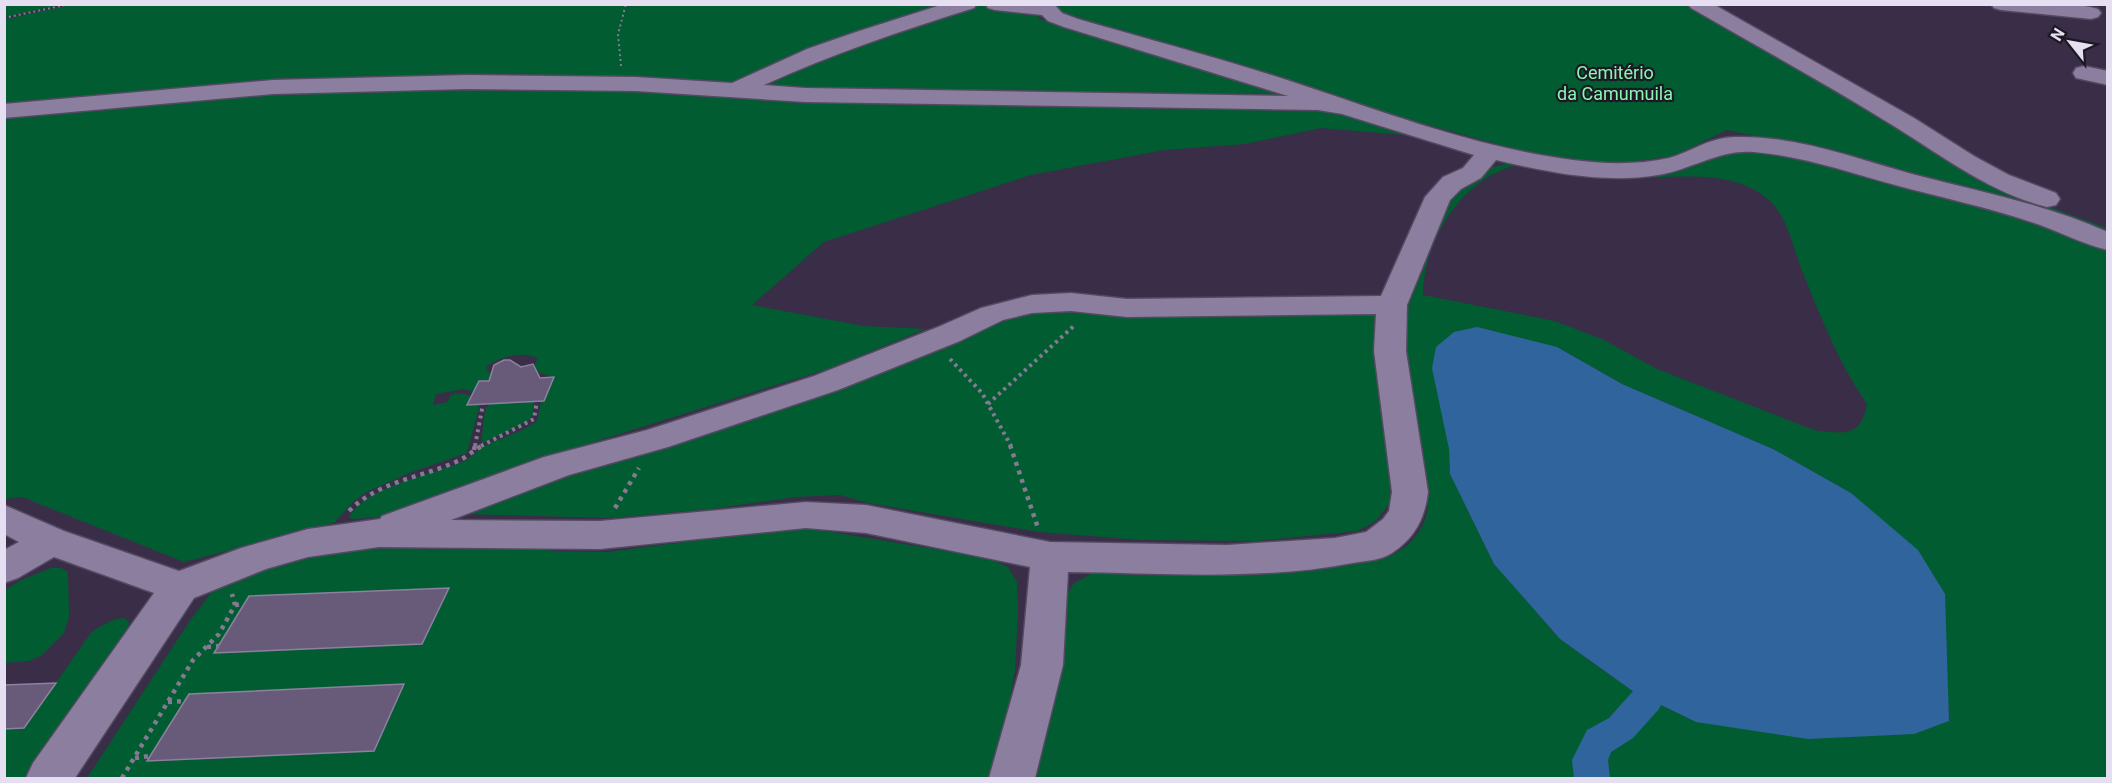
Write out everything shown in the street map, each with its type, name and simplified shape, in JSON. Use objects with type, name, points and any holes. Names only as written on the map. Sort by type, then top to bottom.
[{"type":"street","points":[[734,91],[825,50],[872,33],[962,6],[984,4]]},
{"type":"street","points":[[996,4],[1044,7],[1055,17],[1071,23],[1260,79],[1489,152],[1560,165],[1610,170],[1673,165],[1717,147],[1732,144],[1772,147],[1837,161],[2030,213],[2108,242]]},
{"type":"street","points":[[1698,4],[1825,75],[2000,180],[2108,222]]},
{"type":"street","points":[[2001,4],[2099,17]]},
{"type":"street","points":[[2070,4],[2099,17]]},
{"type":"street","points":[[2084,73],[2108,78]]},
{"type":"street","points":[[4,111],[273,87],[455,82],[626,84],[734,91],[1005,99],[1318,103],[1347,108]]},
{"type":"street","points":[[49,778],[180,587],[255,558],[297,546],[379,533],[600,535],[806,515],[866,519],[1050,557],[1227,560],[1335,552],[1377,544],[1396,529],[1407,513],[1410,492],[1389,351],[1392,305],[1438,197],[1452,183],[1472,173],[1489,152]]},
{"type":"street","points":[[379,533],[557,465],[656,439],[826,383],[933,341],[992,314],[1032,304],[1071,302],[1127,308],[1392,305]]},
{"type":"street","points":[[4,518],[51,541],[180,587]]},
{"type":"street","points":[[4,568],[51,541]]},
{"type":"street","points":[[1012,778],[1042,665],[1050,557]]},
{"type":"path","points":[[4,18],[70,4]]},
{"type":"path","points":[[626,4],[618,21],[617,43],[626,84]]},
{"type":"path","points":[[988,404],[1097,305]]},
{"type":"path","points":[[933,341],[982,394],[1005,434],[1050,557]]},
{"type":"path","points":[[346,514],[358,502],[387,485],[461,460],[474,450],[530,423],[534,418],[537,401]]},
{"type":"path","points":[[474,450],[483,404]]},
{"type":"path","points":[[600,535],[656,439]]},
{"type":"path","points":[[122,778],[193,660],[219,634],[235,605],[234,597],[229,589]]},
{"type":"path","points":[[235,605],[244,604]]},
{"type":"path","points":[[206,647],[219,646]]},
{"type":"path","points":[[168,702],[184,701]]},
{"type":"path","points":[[135,758],[150,756]]},
{"type":"green space","points":[[5,4],[60,4],[60,5],[5,17]]},
{"type":"green space","points":[[75,4],[1027,5],[1040,19],[1264,86],[1416,136],[1321,128],[1245,144],[1164,150],[1031,175],[824,242],[752,305],[864,326],[926,329],[828,369],[533,461],[398,516],[352,519],[349,517],[357,507],[383,490],[464,461],[487,445],[537,421],[541,401],[553,378],[532,369],[538,359],[533,356],[519,355],[504,358],[486,367],[488,372],[498,374],[503,380],[479,381],[474,392],[463,389],[436,394],[433,405],[448,402],[450,395],[460,393],[471,396],[467,405],[480,404],[467,453],[409,473],[367,492],[354,501],[334,523],[184,562],[22,497],[5,499],[5,19]]},
{"type":"green space","name":"Cemitério da Camumuila","points":[[1054,5],[1690,5],[2047,206],[2107,228],[2107,230],[2043,210],[1806,147],[1727,130],[1674,156],[1620,163],[1548,158],[1392,115],[1250,67],[1063,16]]},
{"type":"green space","points":[[1733,148],[1805,157],[2068,230],[2107,252],[2107,778],[1036,778],[1060,663],[1064,598],[1074,583],[1097,571],[1225,573],[1359,562],[1389,557],[1408,545],[1424,523],[1428,508],[1406,381],[1403,329],[1405,303],[1414,277],[1443,214],[1464,183],[1485,170],[1498,166],[1513,163],[1604,172]],"holes":[[[1513,166],[1617,178],[1707,177],[1730,181],[1750,188],[1768,199],[1785,223],[1830,338],[1867,404],[1860,423],[1849,431],[1814,430],[1657,369],[1604,340],[1555,321],[1423,295],[1430,255],[1448,216],[1461,199],[1477,185]],[[1557,347],[1622,384],[1773,449],[1851,493],[1947,682],[1949,721],[1696,722],[1634,692],[1560,639],[1494,564],[1450,474],[1449,449]]]},
{"type":"green space","points":[[1035,308],[1104,312],[1124,317],[1371,313],[1379,318],[1392,480],[1389,504],[1376,521],[1358,531],[1257,541],[1141,540],[1039,532],[868,503],[840,495],[796,497],[711,509],[610,518],[460,514]]},
{"type":"green space","points":[[534,401],[533,414],[528,421],[481,444],[485,410],[489,404]]},
{"type":"green space","points":[[801,527],[989,558],[1008,567],[1017,582],[1015,671],[1003,737],[988,778],[87,778],[189,622],[218,583],[316,547],[493,545],[557,551],[607,552]]},
{"type":"green space","points":[[51,568],[61,568],[68,572],[69,617],[64,633],[42,655],[29,661],[5,663],[5,590],[21,580]]},
{"type":"green space","points":[[124,618],[129,622],[128,628],[24,778],[5,778],[5,729],[24,728],[91,633],[107,623]]},
{"type":"water","points":[[1477,327],[1557,347],[1622,384],[1773,449],[1851,493],[1918,550],[1945,594],[1949,721],[1914,734],[1808,739],[1696,722],[1634,692],[1560,639],[1494,564],[1450,474],[1449,449],[1432,368],[1436,347],[1454,332]]},
{"type":"building","points":[[510,360],[521,367],[533,364],[540,378],[554,377],[544,401],[467,405],[479,381],[489,381],[494,365]]},
{"type":"building","points":[[449,588],[422,644],[214,653],[249,596]]},
{"type":"building","points":[[56,683],[24,728],[4,729],[4,685]]},
{"type":"building","points":[[404,684],[374,751],[147,761],[189,694]]},
{"type":"waterway","points":[[1592,778],[1590,760],[1599,741],[1621,728],[1647,699]]}]
